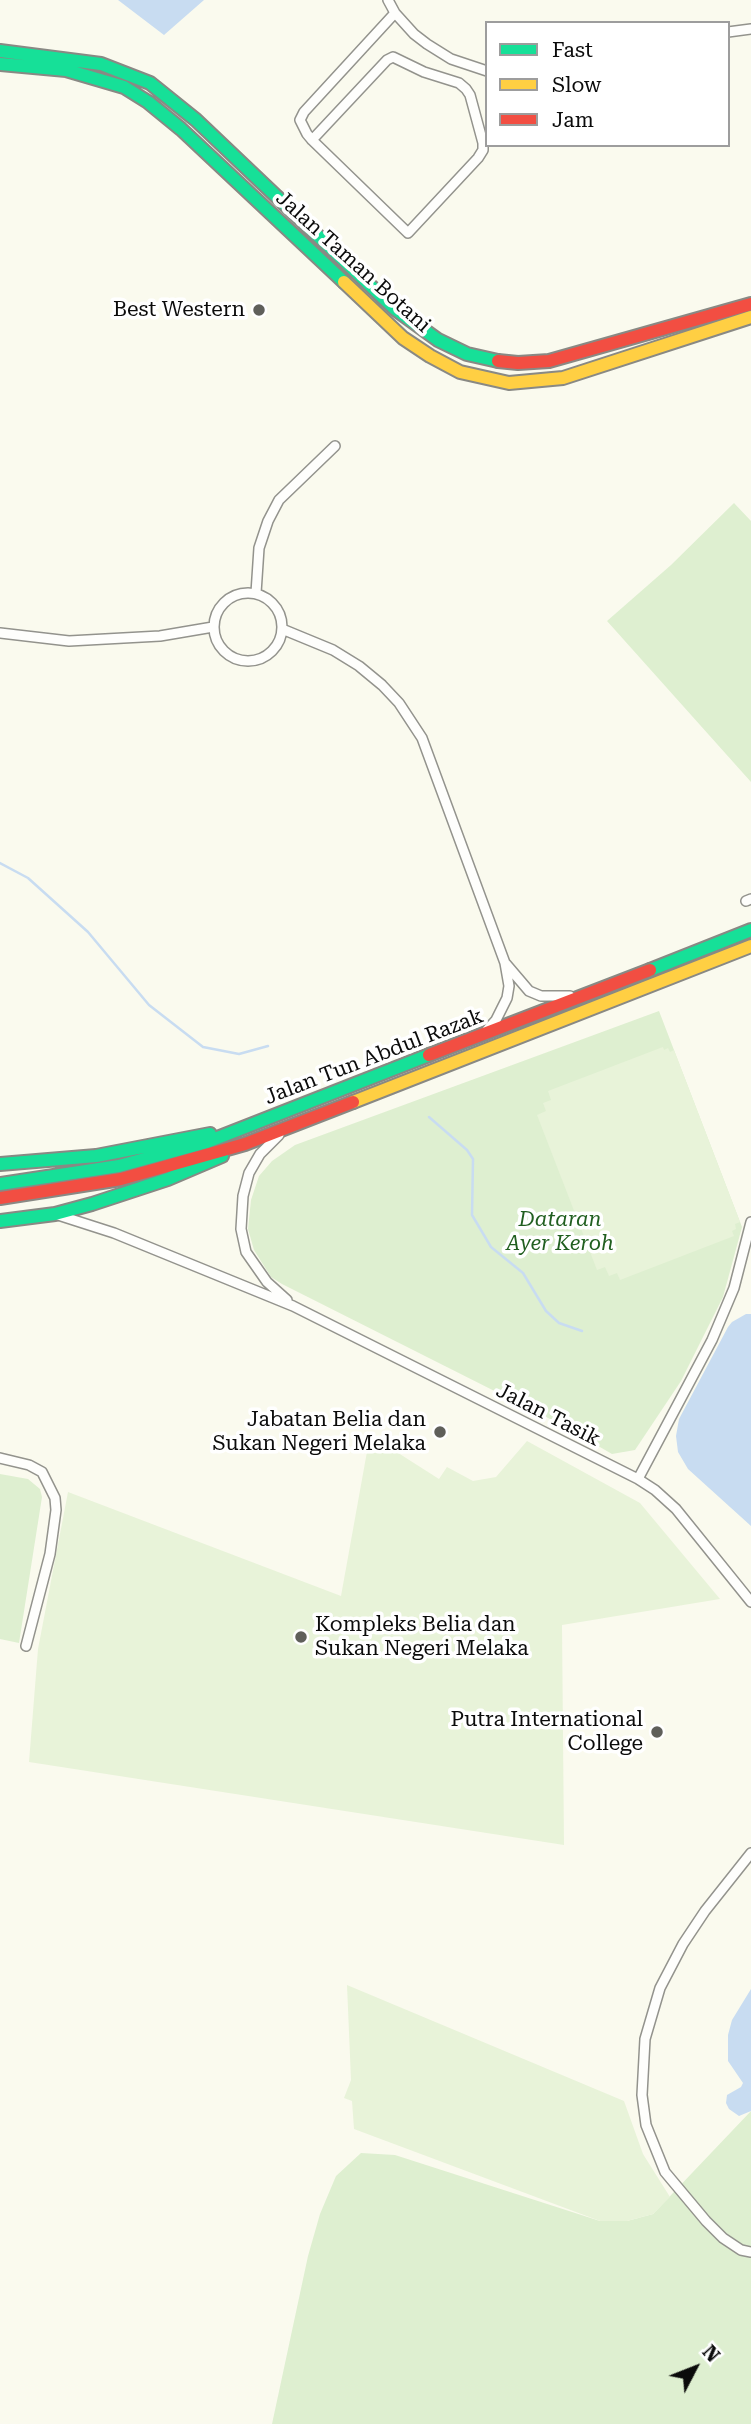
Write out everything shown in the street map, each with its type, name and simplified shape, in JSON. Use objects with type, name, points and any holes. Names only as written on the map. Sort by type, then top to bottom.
[{"type":"main road","name":"Jalan Taman Botani","points":[[0,51],[101,65],[118,69],[150,83],[196,120],[411,322],[451,347],[491,360],[518,363],[549,361],[751,304]]},
{"type":"main road","name":"Jalan Taman Botani","points":[[0,65],[66,70],[124,88],[148,102],[181,129],[403,338],[460,372],[509,383],[563,378],[751,317]]},
{"type":"main road","points":[[302,222],[310,237],[311,251]]},
{"type":"main road","name":"Jalan Tun Abdul Razak","points":[[0,1184],[119,1166],[168,1154],[235,1131],[751,930]]},
{"type":"main road","name":"Jalan Tun Abdul Razak","points":[[0,1198],[121,1179],[245,1144],[751,946]]},
{"type":"main road","points":[[0,1164],[96,1156],[235,1131]]},
{"type":"main road","points":[[0,1221],[55,1214],[126,1194],[223,1156],[245,1144]]},
{"type":"street","points":[[388,0],[395,13],[414,34],[451,59],[485,70]]},
{"type":"street","points":[[312,139],[387,60],[393,57],[424,72],[459,83],[466,89],[470,95],[483,150],[478,158],[408,233],[312,139],[300,120],[304,112],[395,13]]},
{"type":"street","points":[[730,32],[751,29]]},
{"type":"street","points":[[256,593],[259,548],[279,500],[335,446]]},
{"type":"street","points":[[245,592],[256,593],[272,603],[282,620],[280,640],[275,649],[257,660],[247,662],[227,654],[215,638],[213,627],[214,617],[226,600],[245,592]]},
{"type":"street","points":[[0,633],[69,641],[160,635],[213,627]]},
{"type":"street","points":[[282,629],[333,650],[359,666],[382,685],[422,738],[505,963],[508,998],[496,1020],[482,1035]]},
{"type":"street","points":[[505,963],[529,990],[541,996],[581,996]]},
{"type":"street","name":"Jalan Tasik","points":[[283,1130],[260,1154],[249,1173],[243,1196],[241,1229],[246,1252],[267,1282],[293,1306]]},
{"type":"street","name":"Jalan Tasik","points":[[55,1214],[114,1233],[293,1306],[638,1479],[676,1509],[751,1602]]},
{"type":"street","points":[[638,1479],[712,1339],[734,1288],[751,1222]]},
{"type":"street","points":[[0,1458],[29,1465],[42,1472],[55,1498],[50,1554],[26,1646]]},
{"type":"street","points":[[751,1853],[705,1911],[683,1944],[660,1988],[645,2039],[642,2095],[646,2124],[666,2172],[723,2238],[741,2250],[751,2252]]},
{"type":"green space","points":[[734,503],[751,521],[751,782],[607,621],[671,565]]},
{"type":"green space","name":"Dataran Ayer Keroh","points":[[659,1011],[742,1227],[723,1297],[681,1381],[635,1450],[612,1454],[560,1424],[271,1277],[254,1250],[248,1229],[251,1200],[259,1176],[272,1161],[295,1145]]},
{"type":"green space","points":[[663,1047],[670,1052],[674,1050],[740,1222],[735,1224],[736,1229],[732,1231],[734,1236],[620,1280],[617,1273],[609,1276],[605,1267],[597,1270],[537,1115],[546,1111],[543,1103],[551,1100],[548,1091]]},
{"type":"green space","name":"Kompleks Belia dan Sukan Negeri Melaka","points":[[370,1435],[439,1479],[447,1467],[473,1481],[496,1477],[527,1441],[640,1503],[720,1599],[562,1625],[564,1845],[29,1762],[38,1649],[68,1492],[341,1596]]},
{"type":"green space","points":[[0,1474],[28,1479],[40,1489],[42,1497],[19,1643],[0,1639]]},
{"type":"green space","points":[[347,1985],[624,2101],[643,2154],[670,2197],[653,2214],[627,2221],[600,2221],[354,2129],[352,2101],[344,2098],[351,2080]]},
{"type":"green space","points":[[751,2111],[751,2424],[272,2424],[308,2256],[320,2214],[336,2176],[361,2153],[395,2155],[600,2221],[627,2221],[653,2214]]},
{"type":"water","points":[[118,0],[204,0],[164,35]]},
{"type":"water","points":[[746,1314],[751,1314],[751,1526],[688,1469],[678,1452],[676,1436],[679,1419],[728,1327]]},
{"type":"water","points":[[751,1989],[751,2111],[739,2116],[729,2109],[726,2103],[727,2095],[743,2083],[728,2061],[728,2035],[732,2020]]},
{"type":"waterway","points":[[0,863],[28,878],[88,932],[149,1005],[203,1047],[239,1054],[268,1046]]},
{"type":"waterway","points":[[429,1117],[467,1150],[473,1159],[472,1215],[491,1247],[523,1273],[546,1311],[559,1323],[582,1331]]},
{"type":"traffic: fast","points":[[0,51],[101,64],[150,83],[196,120],[395,309],[438,340],[467,354],[498,361]]},
{"type":"traffic: fast","points":[[0,64],[66,70],[124,87],[148,102],[181,129],[344,282]]},
{"type":"traffic: fast","points":[[650,970],[751,930]]},
{"type":"traffic: fast","points":[[0,1184],[119,1166],[207,1142],[429,1055]]},
{"type":"traffic: fast","points":[[0,1164],[96,1156],[210,1134]]},
{"type":"traffic: fast","points":[[0,1221],[55,1214],[92,1204],[168,1179],[222,1156]]},
{"type":"traffic: slow","points":[[344,282],[403,338],[430,356],[460,372],[509,383],[563,378],[751,317]]},
{"type":"traffic: slow","points":[[353,1102],[751,946]]},
{"type":"traffic: jam","points":[[498,361],[549,361],[751,304]]},
{"type":"traffic: jam","points":[[429,1055],[650,970]]},
{"type":"traffic: jam","points":[[0,1198],[121,1179],[245,1144],[353,1102]]},
{"type":"place","name":"Best Western","points":[[259,310]]},
{"type":"place","name":"Jabatan Belia dan Sukan Negeri Melaka","points":[[440,1432]]},
{"type":"place","name":"Kompleks Belia dan Sukan Negeri Melaka","points":[[301,1637]]},
{"type":"place","name":"Putra International College","points":[[657,1732]]}]
